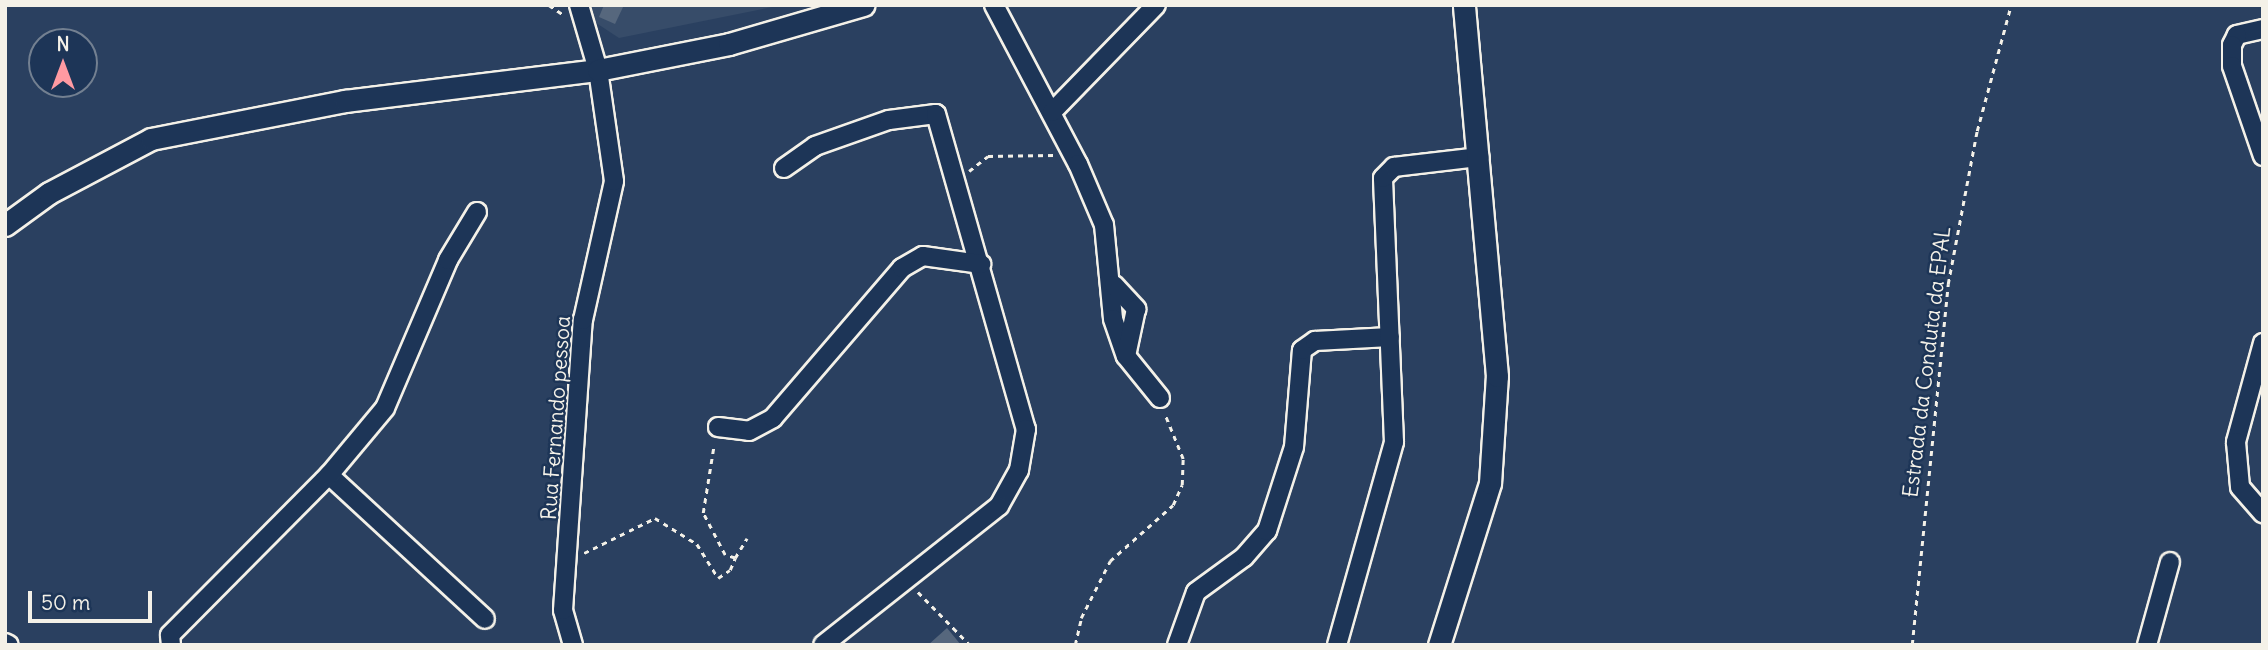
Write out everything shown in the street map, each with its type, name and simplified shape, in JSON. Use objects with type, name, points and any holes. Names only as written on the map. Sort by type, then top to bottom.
[{"type":"main road","points":[[5,225],[48,192],[151,139],[345,101],[598,70],[729,44],[863,5]]},
{"type":"main road","points":[[1439,645],[1490,483],[1497,376],[1479,157],[1463,15],[1452,5]]},
{"type":"street","name":"Rua Fernando pessoa","points":[[569,643],[563,610],[583,320],[614,181],[598,70],[579,5]]},
{"type":"street","points":[[995,5],[1071,150],[1104,225],[1114,285],[1113,319],[1126,356],[1160,398]]},
{"type":"street","points":[[1052,112],[1156,5]]},
{"type":"street","points":[[2263,29],[2237,35],[2232,66],[2263,156]]},
{"type":"street","points":[[784,168],[815,146],[889,120],[936,114],[1026,429],[1019,470],[999,506],[823,645]]},
{"type":"street","points":[[1337,645],[1394,442],[1383,178],[1394,167],[1479,157]]},
{"type":"street","points":[[170,645],[170,635],[329,475],[385,408],[448,260],[477,212]]},
{"type":"street","points":[[718,427],[749,431],[773,418],[902,268],[923,256],[981,264]]},
{"type":"street","points":[[1177,645],[1196,592],[1244,557],[1268,531],[1294,447],[1302,350],[1315,341],[1390,337]]},
{"type":"street","points":[[2263,343],[2236,442],[2240,487],[2263,513]]},
{"type":"street","points":[[329,475],[485,619]]},
{"type":"street","points":[[2147,645],[2169,562]]},
{"type":"street","points":[[841,631],[853,645]]},
{"type":"path","name":"Estrada da Conduta da EPAL","points":[[1912,645],[1948,284],[1977,131],[2011,5]]},
{"type":"path","points":[[956,181],[988,156],[1071,150]]},
{"type":"path","points":[[1075,645],[1081,618],[1110,561],[1173,505],[1182,485],[1183,459],[1160,398]]},
{"type":"path","points":[[718,427],[703,513],[725,555],[735,558]]},
{"type":"path","points":[[568,566],[595,544],[655,517],[697,544],[718,578],[747,538]]},
{"type":"path","points":[[905,579],[970,645]]},
{"type":"shaded area","points":[[569,5],[782,5],[619,38]]},
{"type":"building","points":[[604,5],[624,5],[615,24],[599,17]]},
{"type":"building","points":[[947,628],[961,645],[928,645]]}]
